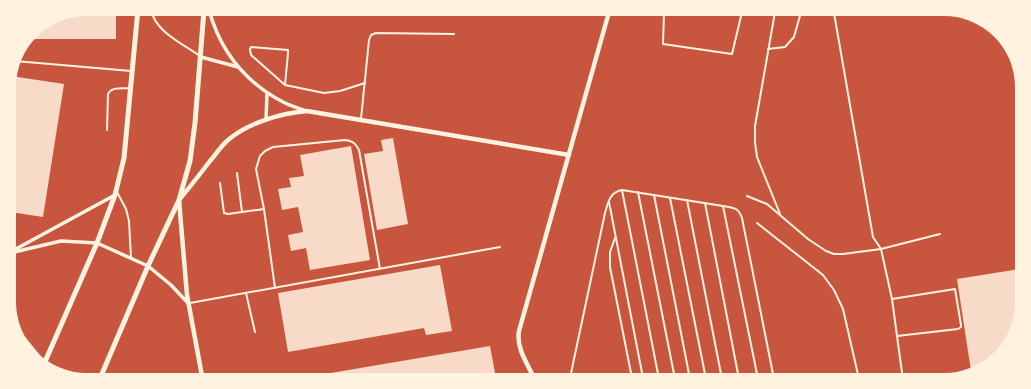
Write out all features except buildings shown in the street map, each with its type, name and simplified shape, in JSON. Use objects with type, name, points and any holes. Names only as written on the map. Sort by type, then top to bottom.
[{"type":"main road","points":[[46,359],[97,243],[115,193],[124,158],[137,16]]},
{"type":"main road","points":[[102,373],[148,266],[179,200],[190,161],[195,123],[204,16]]},
{"type":"street","points":[[211,16],[223,45],[238,67],[267,93],[284,103],[307,111],[569,155]]},
{"type":"street","points":[[532,373],[520,349],[518,340],[519,331],[608,16]]},
{"type":"street","points":[[201,57],[238,67]]},
{"type":"street","points":[[266,120],[267,93]]},
{"type":"street","points":[[201,373],[188,304],[179,200],[228,140],[239,132],[266,120],[287,113],[307,111]]},
{"type":"street","points":[[16,250],[115,193]]},
{"type":"street","points":[[16,252],[61,241],[97,243],[148,266],[171,286],[188,304]]},
{"type":"lane","points":[[152,16],[153,20],[159,28],[201,57]]},
{"type":"lane","points":[[664,16],[663,44],[732,54],[741,16]]},
{"type":"lane","points":[[774,16],[755,126],[755,142],[757,157],[780,215]]},
{"type":"lane","points":[[768,49],[786,47],[794,37],[800,16]]},
{"type":"lane","points":[[835,16],[873,237],[881,249],[892,298],[903,373]]},
{"type":"lane","points":[[361,120],[369,40],[371,35],[376,33],[454,34]]},
{"type":"lane","points":[[285,85],[288,50],[251,47],[251,55],[285,85],[324,94],[340,91],[365,83]]},
{"type":"lane","points":[[21,62],[132,71]]},
{"type":"lane","points":[[107,130],[108,94],[113,89],[130,88]]},
{"type":"lane","points":[[275,288],[264,209],[256,169],[260,156],[265,151],[273,147],[345,140],[351,140],[356,144],[359,150],[380,269]]},
{"type":"lane","points":[[237,173],[242,212]]},
{"type":"lane","points":[[220,183],[224,213],[228,214],[264,209]]},
{"type":"lane","points":[[622,190],[658,373]]},
{"type":"lane","points":[[571,373],[608,201],[612,194],[622,190],[736,208],[740,211],[773,373]]},
{"type":"lane","points":[[638,192],[674,373]]},
{"type":"lane","points":[[115,193],[126,209],[130,221],[131,258]]},
{"type":"lane","points":[[654,195],[689,373]]},
{"type":"lane","points":[[748,196],[768,204],[808,239],[826,251],[834,254],[881,249],[940,234]]},
{"type":"lane","points":[[670,198],[705,373]]},
{"type":"lane","points":[[687,200],[721,373]]},
{"type":"lane","points":[[608,201],[642,373]]},
{"type":"lane","points":[[705,203],[738,373]]},
{"type":"lane","points":[[723,206],[757,373]]},
{"type":"lane","points":[[757,223],[823,275],[834,290],[843,309],[858,373]]},
{"type":"lane","points":[[615,236],[610,252],[610,267],[631,373]]},
{"type":"lane","points":[[188,304],[500,247]]},
{"type":"lane","points":[[892,298],[955,290],[961,325],[958,329],[897,336]]},
{"type":"lane","points":[[246,293],[255,332]]}]
